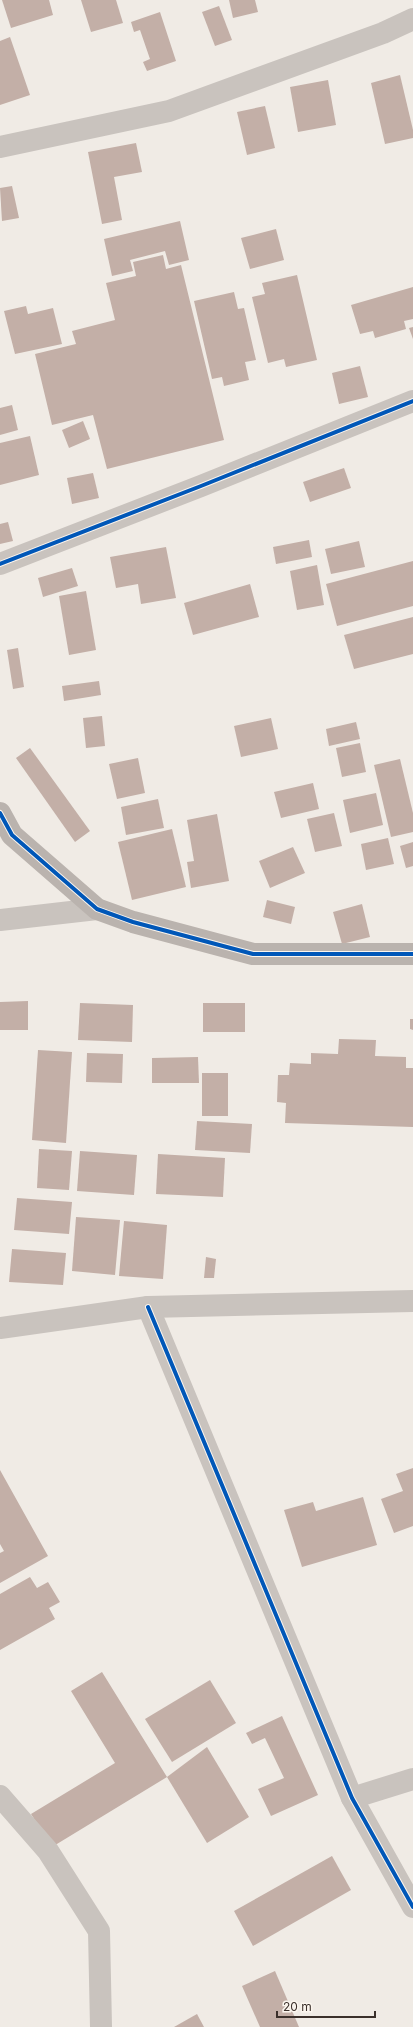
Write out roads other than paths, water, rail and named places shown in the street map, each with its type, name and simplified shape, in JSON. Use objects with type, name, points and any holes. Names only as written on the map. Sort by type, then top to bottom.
[{"type":"street","points":[[0,147],[170,111],[383,33],[413,19]]},
{"type":"street","points":[[0,564],[201,486],[413,401]]},
{"type":"street","points":[[0,812],[12,835],[97,909],[133,922],[253,954],[413,954]]},
{"type":"street","points":[[0,920],[97,909]]},
{"type":"street","points":[[0,1328],[148,1307],[413,1300]]},
{"type":"street","points":[[148,1307],[352,1798],[413,1907]]},
{"type":"street","points":[[352,1798],[413,1779]]},
{"type":"street","points":[[0,1796],[48,1851],[99,1931],[101,2027]]}]
